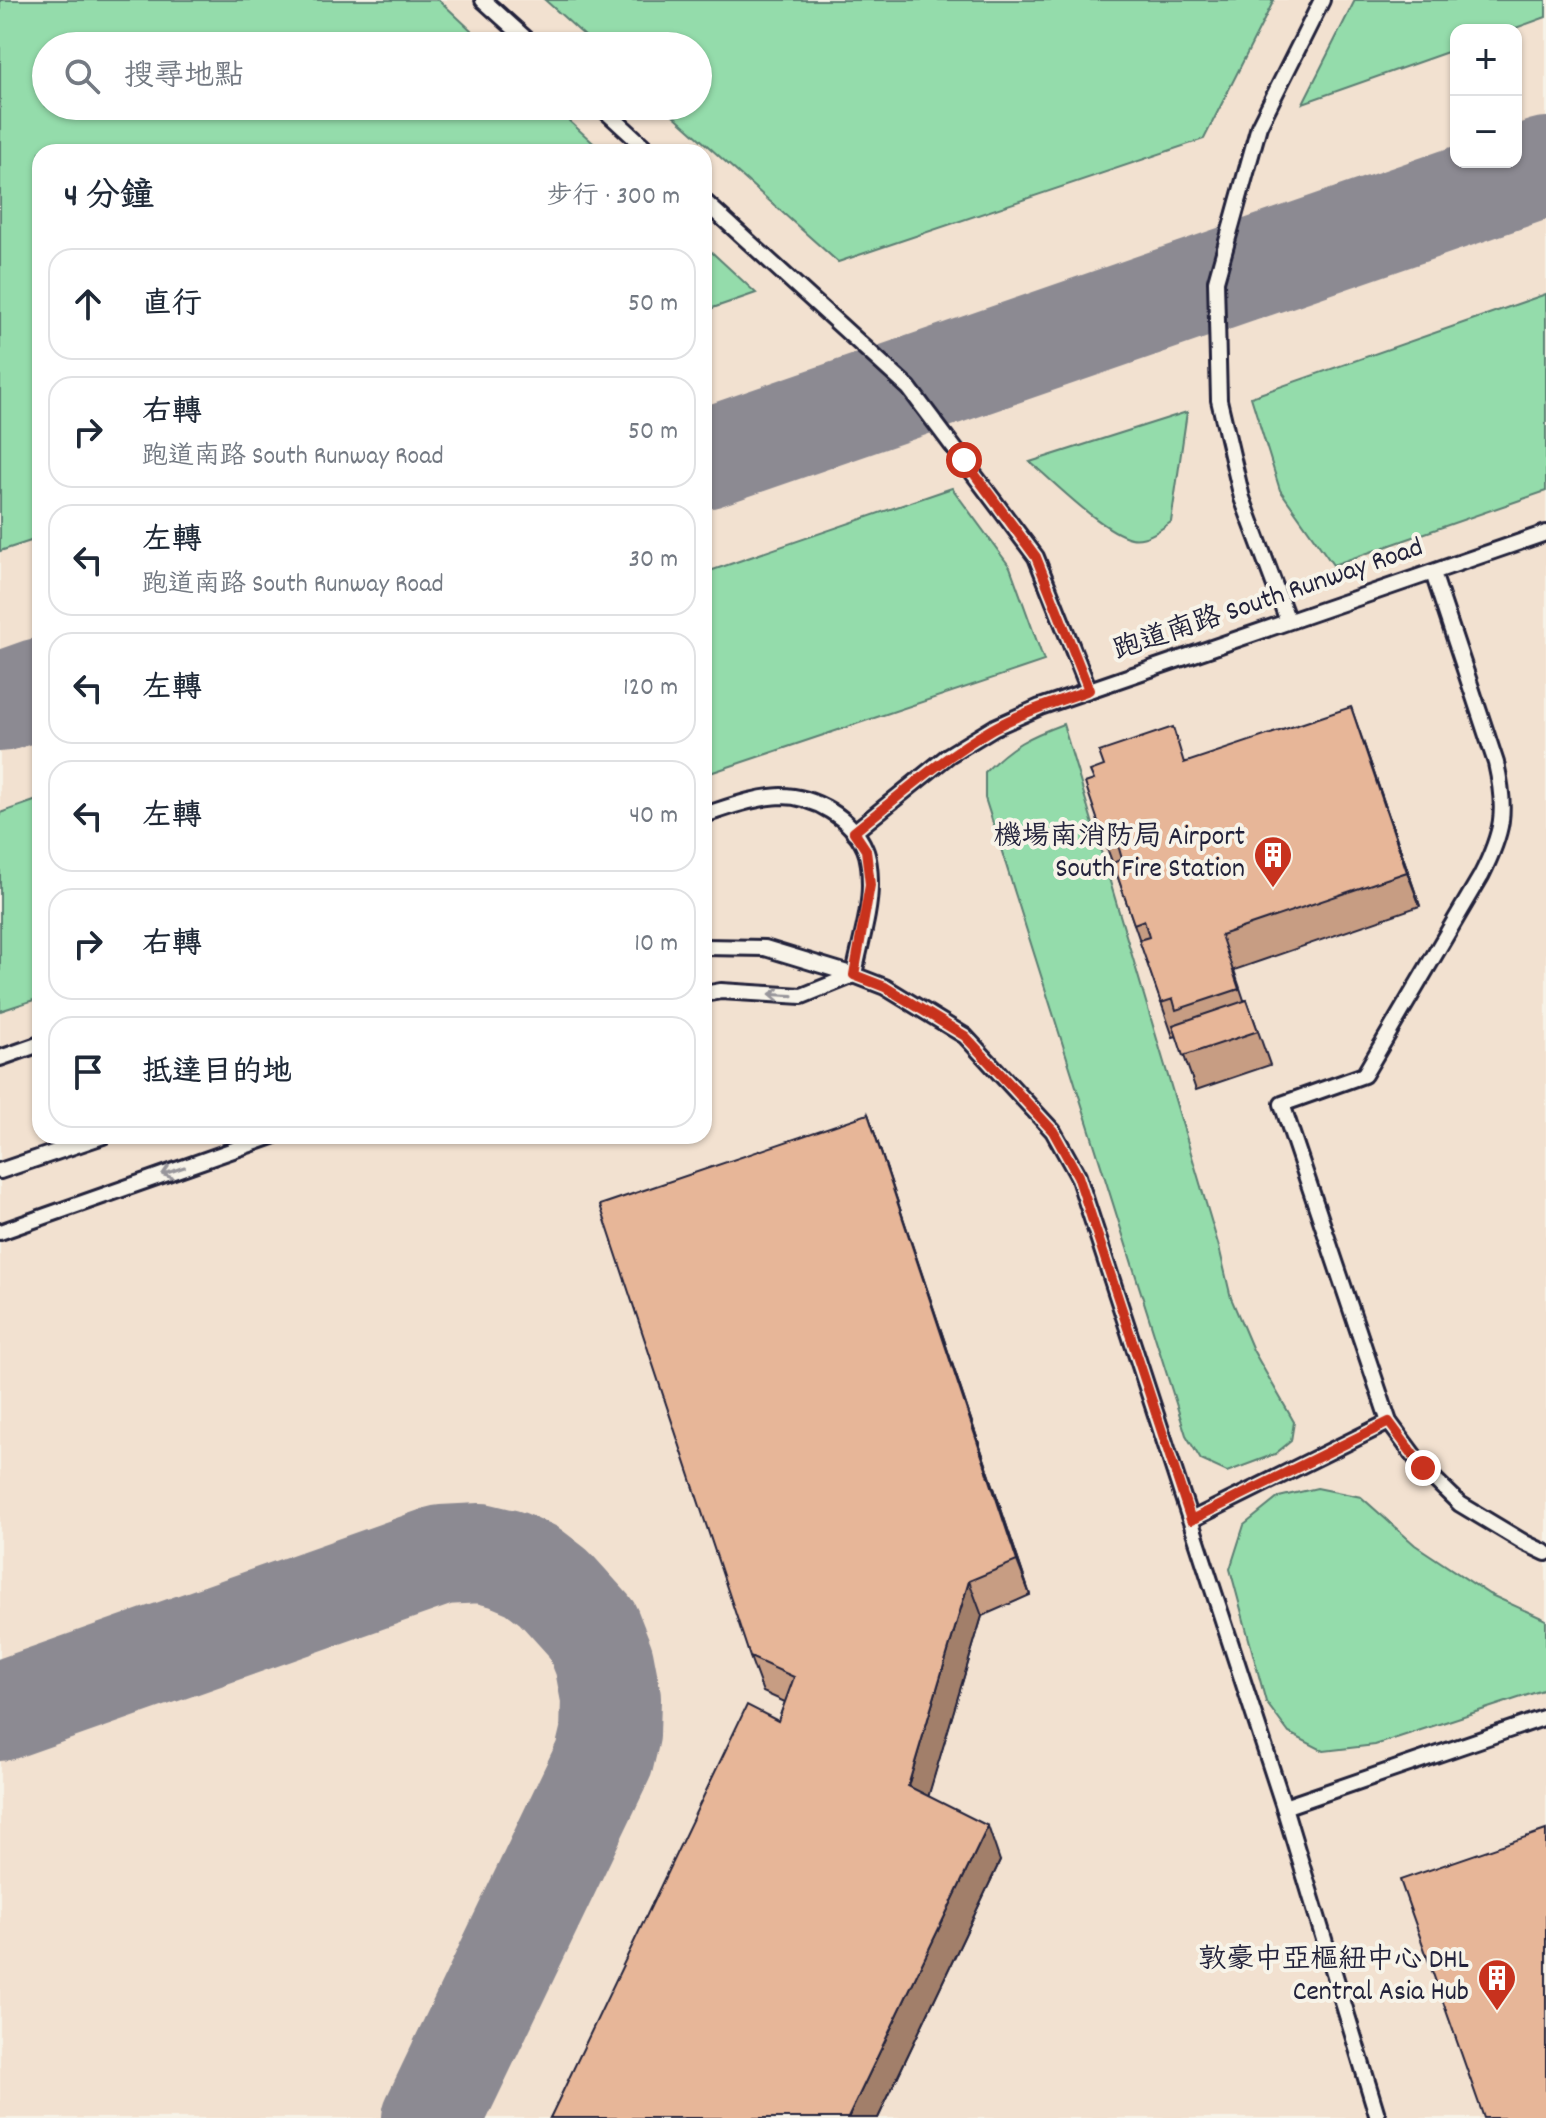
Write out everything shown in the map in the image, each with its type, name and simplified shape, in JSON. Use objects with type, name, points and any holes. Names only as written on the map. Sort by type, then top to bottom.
[{"type":"lane","points":[[483,0],[518,32]]},
{"type":"lane","points":[[1288,621],[1242,498],[1219,400],[1216,281],[1259,126],[1322,0]]},
{"type":"lane","points":[[615,120],[641,144]]},
{"type":"lane","points":[[712,208],[909,388],[1036,557],[1089,690]]},
{"type":"lane","name":"跑道南路 South Runway Road","points":[[854,832],[949,755],[995,727],[1040,707],[1546,533]]},
{"type":"lane","points":[[1433,573],[1496,763],[1503,793],[1502,823],[1481,876],[1364,1075],[1282,1104],[1389,1422],[1423,1468],[1460,1504],[1546,1553]]},
{"type":"lane","points":[[712,813],[754,800],[782,796],[804,799],[821,805],[854,832],[866,850],[870,885],[854,975]]},
{"type":"lane","points":[[712,947],[765,948],[885,987],[965,1036],[1053,1131],[1078,1176],[1284,1807],[1378,2118]]},
{"type":"lane","points":[[712,993],[802,996],[854,975]]},
{"type":"lane","points":[[0,1058],[32,1047]]},
{"type":"lane","points":[[0,1171],[79,1144]]},
{"type":"lane","points":[[0,1232],[250,1144]]},
{"type":"lane","points":[[1191,1520],[1389,1422]]},
{"type":"lane","points":[[1284,1807],[1546,1717]]},
{"type":"shaded area","points":[[0,0],[1546,0],[1546,2118],[0,2118]]},
{"type":"green space","points":[[0,0],[439,0],[473,32],[32,32],[32,120],[568,120],[594,144],[32,144],[32,541],[0,551]]},
{"type":"green space","points":[[545,0],[1274,0],[1204,139],[838,262],[712,150],[712,144],[706,144],[679,120],[712,120],[712,32],[580,32]]},
{"type":"green space","points":[[1355,0],[1546,0],[1546,17],[1522,26],[1450,24],[1450,51],[1303,103]]},
{"type":"green space","points":[[712,252],[756,293],[712,308]]},
{"type":"green space","points":[[1546,294],[1546,491],[1333,565],[1280,490],[1251,397]]},
{"type":"green space","points":[[1187,412],[1171,522],[1147,536],[1131,538],[1107,526],[1030,462]]},
{"type":"green space","points":[[952,488],[1010,567],[1044,661],[712,772],[712,570]]},
{"type":"green space","points":[[1063,724],[1219,1247],[1231,1298],[1253,1350],[1294,1422],[1291,1441],[1275,1454],[1227,1472],[1201,1460],[1186,1435],[985,798],[985,772],[1021,743]]},
{"type":"green space","points":[[32,802],[32,1001],[0,1011],[0,813]]},
{"type":"green space","points":[[1317,1488],[1361,1497],[1415,1545],[1489,1594],[1546,1620],[1546,1689],[1375,1745],[1324,1751],[1289,1733],[1266,1702],[1230,1569],[1244,1525],[1279,1497]]},
{"type":"building","name":"機場南消防局 Airport South Fire Station","points":[[1351,707],[1407,872],[1221,935],[1239,989],[1176,1010],[1173,999],[1161,1003],[1139,940],[1149,937],[1144,920],[1134,924],[1113,863],[1122,859],[1118,845],[1107,848],[1085,783],[1094,780],[1090,771],[1104,766],[1099,752],[1173,727],[1184,763]]},
{"type":"building","points":[[1247,1000],[1258,1031],[1183,1056],[1173,1025]]},
{"type":"building","points":[[868,1114],[1017,1561],[969,1581],[908,1786],[988,1826],[848,2118],[550,2118],[747,1705],[778,1721],[794,1677],[750,1657],[600,1205]]},
{"type":"building","name":"敦豪中亞樞紐中心 DHL Central Asia Hub","points":[[1546,1830],[1546,2118],[1484,2118],[1400,1880]]},
{"type":"taxiway","points":[[712,456],[1546,167]]},
{"type":"taxiway","points":[[0,702],[32,691]]},
{"type":"taxiway","points":[[0,1711],[442,1555],[481,1553],[506,1559],[532,1570],[554,1587],[591,1628],[604,1661],[611,1698],[610,1734],[604,1759],[432,2118]]},
{"type":"place","name":"機場南消防局 Airport South Fire Station","points":[[1273,889]]},
{"type":"place","name":"敦豪中亞樞紐中心 DHL Central Asia Hub","points":[[1497,2012]]},
{"type":"route","points":[[964,460],[1036,557],[1089,690],[995,727],[949,755],[854,832],[866,850],[870,885],[854,975],[885,987],[965,1036],[1053,1131],[1078,1176],[1191,1520],[1389,1422],[1423,1468]]}]
